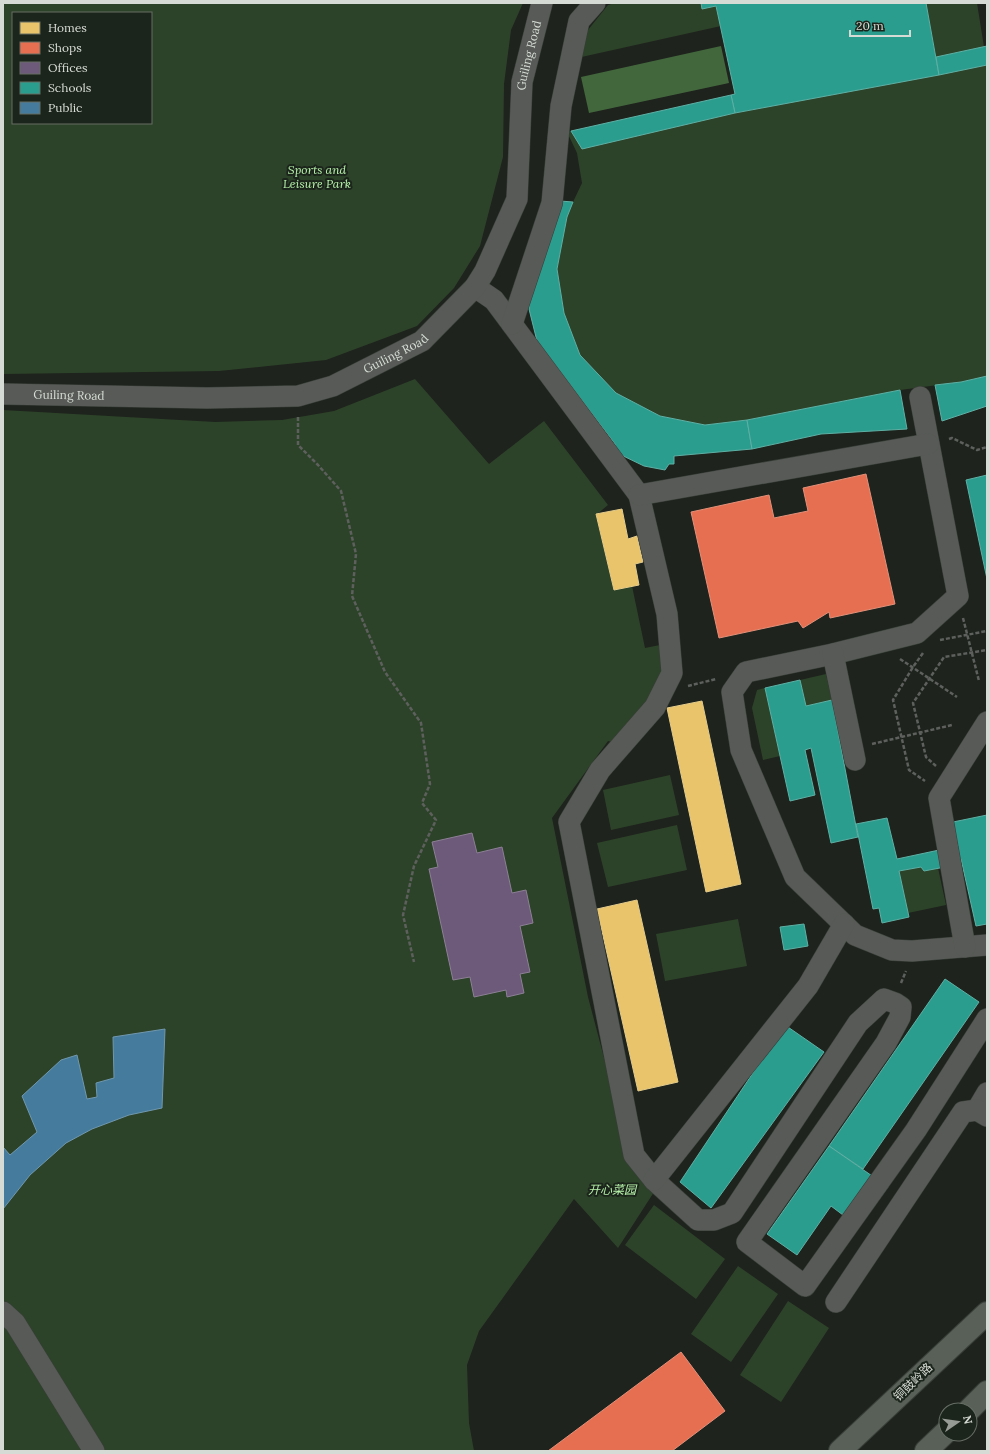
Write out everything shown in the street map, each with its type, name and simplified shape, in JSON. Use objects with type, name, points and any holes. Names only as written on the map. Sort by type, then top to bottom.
[{"type":"main road","name":"铜鼓岭路","points":[[840,1451],[987,1313]]},
{"type":"main road","points":[[977,1402],[987,1392]]},
{"type":"main road","points":[[926,1451],[938,1440]]},
{"type":"street","name":"Guiling Road","points":[[3,394],[207,398],[298,396],[333,386],[422,342],[475,287],[485,271],[517,199],[522,82],[542,3]]},
{"type":"street","points":[[512,324],[552,203],[561,106],[579,21],[595,3]]},
{"type":"street","points":[[475,287],[494,300],[639,495],[667,614],[672,673],[655,707],[600,770],[569,822],[634,1156],[654,1180],[698,1220],[714,1220],[732,1213],[858,1023],[884,999],[895,1002],[901,1007],[900,1017],[886,1043],[747,1242],[805,1286],[916,1130],[987,1018]]},
{"type":"street","points":[[920,397],[958,596],[917,633],[832,654],[746,672],[732,692],[741,750],[795,877],[855,935],[892,950],[912,952],[987,946]]},
{"type":"street","points":[[639,495],[928,444]]},
{"type":"street","points":[[832,654],[854,754]]},
{"type":"street","points":[[965,947],[939,798],[987,722]]},
{"type":"street","points":[[654,1180],[808,986],[844,924]]},
{"type":"street","points":[[836,1302],[963,1112],[984,1106]]},
{"type":"street","points":[[3,1312],[15,1323],[94,1451]]},
{"type":"path","points":[[298,396],[298,446],[318,465],[341,491],[356,554],[352,596],[386,672],[421,723],[430,784],[422,803],[436,820],[414,866],[404,914],[414,962]]},
{"type":"path","points":[[928,444],[952,438],[976,450],[987,447]]},
{"type":"path","points":[[958,596],[978,681]]},
{"type":"path","points":[[933,641],[987,631]]},
{"type":"path","points":[[877,643],[957,697]]},
{"type":"path","points":[[941,771],[926,757],[913,703],[944,657],[987,650]]},
{"type":"path","points":[[925,652],[913,667],[893,700],[909,770],[926,782]]},
{"type":"path","points":[[663,692],[746,672]]},
{"type":"path","points":[[854,754],[901,737],[952,725]]},
{"type":"path","points":[[895,1002],[912,952]]},
{"type":"green space","name":"Sports and Leisure Park","points":[[3,3],[523,3],[511,30],[504,84],[503,157],[480,246],[454,288],[417,326],[326,360],[219,371],[3,374]]},
{"type":"green space","points":[[615,3],[701,3],[702,8],[716,6],[721,26],[577,58],[584,35],[608,5]]},
{"type":"green space","points":[[926,3],[977,3],[984,47],[936,57]]},
{"type":"green space","points":[[987,65],[987,376],[961,382],[900,390],[747,420],[705,425],[660,416],[616,393],[580,355],[564,313],[557,269],[567,217],[582,183],[577,153],[567,132],[571,131],[582,148],[735,113]]},
{"type":"green space","name":"开心菜园","points":[[415,379],[489,464],[544,421],[608,505],[596,515],[614,590],[632,586],[645,648],[660,645],[663,667],[656,690],[612,742],[608,741],[552,818],[588,997],[607,1069],[654,1192],[618,1248],[574,1199],[479,1331],[467,1365],[469,1423],[474,1451],[3,1451],[3,410],[215,422],[282,420],[334,411]]},
{"type":"green space","points":[[826,674],[832,700],[806,706],[800,680]]},
{"type":"green space","points":[[765,688],[780,756],[763,760],[752,708],[757,690]]},
{"type":"green space","points":[[670,775],[679,815],[611,830],[603,790]]},
{"type":"green space","points":[[677,825],[687,870],[608,887],[597,843]]},
{"type":"green space","points":[[921,867],[924,871],[938,868],[946,905],[908,913],[899,871]]},
{"type":"green space","points":[[738,919],[747,966],[665,981],[656,934]]},
{"type":"green space","points":[[654,1205],[725,1259],[696,1299],[625,1245]]},
{"type":"green space","points":[[738,1266],[778,1294],[731,1362],[691,1334]]},
{"type":"green space","points":[[788,1301],[829,1328],[781,1402],[740,1375]]},
{"type":"shaded area","points":[[721,46],[729,83],[589,113],[581,77]]},
{"type":"building: Homes","points":[[622,509],[628,539],[637,536],[643,562],[635,564],[639,585],[614,590],[596,514]]},
{"type":"building: Homes","points":[[702,701],[741,884],[706,892],[667,708]]},
{"type":"building: Homes","points":[[637,900],[678,1082],[638,1091],[597,909]]},
{"type":"building: Shops","points":[[866,474],[895,604],[830,618],[829,612],[803,628],[798,621],[719,638],[691,512],[769,495],[774,518],[808,511],[803,488]]},
{"type":"building: Shops","points":[[681,1352],[725,1411],[672,1451],[548,1451]]},
{"type":"building: Offices","points":[[472,833],[477,853],[502,847],[512,893],[526,890],[533,923],[520,926],[530,972],[520,974],[524,993],[507,997],[506,990],[474,997],[470,977],[453,980],[429,869],[438,867],[432,842]]},
{"type":"building: Schools","points":[[701,3],[926,3],[939,75],[735,113],[731,95],[735,94],[716,6],[702,9]]},
{"type":"building: Schools","points":[[987,46],[987,65],[939,75],[936,57]]},
{"type":"building: Schools","points":[[731,95],[735,113],[582,149],[571,131]]},
{"type":"building: Schools","points":[[560,201],[573,202],[567,217],[557,269],[564,313],[580,355],[616,393],[660,416],[705,425],[747,420],[752,449],[674,456],[674,464],[669,464],[665,470],[644,466],[615,452],[615,444],[537,341],[529,309],[528,288]]},
{"type":"building: Schools","points":[[987,376],[987,406],[942,421],[935,385],[961,382]]},
{"type":"building: Schools","points":[[900,390],[907,429],[821,434],[752,449],[747,420]]},
{"type":"building: Schools","points":[[987,475],[987,579],[966,480]]},
{"type":"building: Schools","points":[[800,680],[806,706],[832,700],[858,837],[831,843],[811,748],[805,750],[815,795],[790,801],[765,688]]},
{"type":"building: Schools","points":[[987,815],[987,924],[976,926],[961,859],[946,863],[945,867],[924,871],[921,867],[899,871],[909,917],[882,923],[879,908],[873,909],[856,824],[887,818],[897,859],[958,846],[953,822]]},
{"type":"building: Schools","points":[[804,924],[808,946],[784,950],[780,927]]},
{"type":"building: Schools","points":[[945,979],[979,1002],[863,1169],[829,1146]]},
{"type":"building: Schools","points":[[785,1025],[824,1052],[711,1208],[680,1182]]},
{"type":"building: Schools","points":[[829,1146],[888,1187],[859,1227],[831,1206],[797,1255],[767,1234]]},
{"type":"building: Public","points":[[165,1029],[162,1108],[129,1115],[92,1129],[66,1143],[30,1175],[3,1209],[3,1147],[10,1155],[37,1132],[22,1096],[61,1060],[77,1055],[87,1099],[97,1097],[96,1083],[114,1078],[113,1037]]}]
